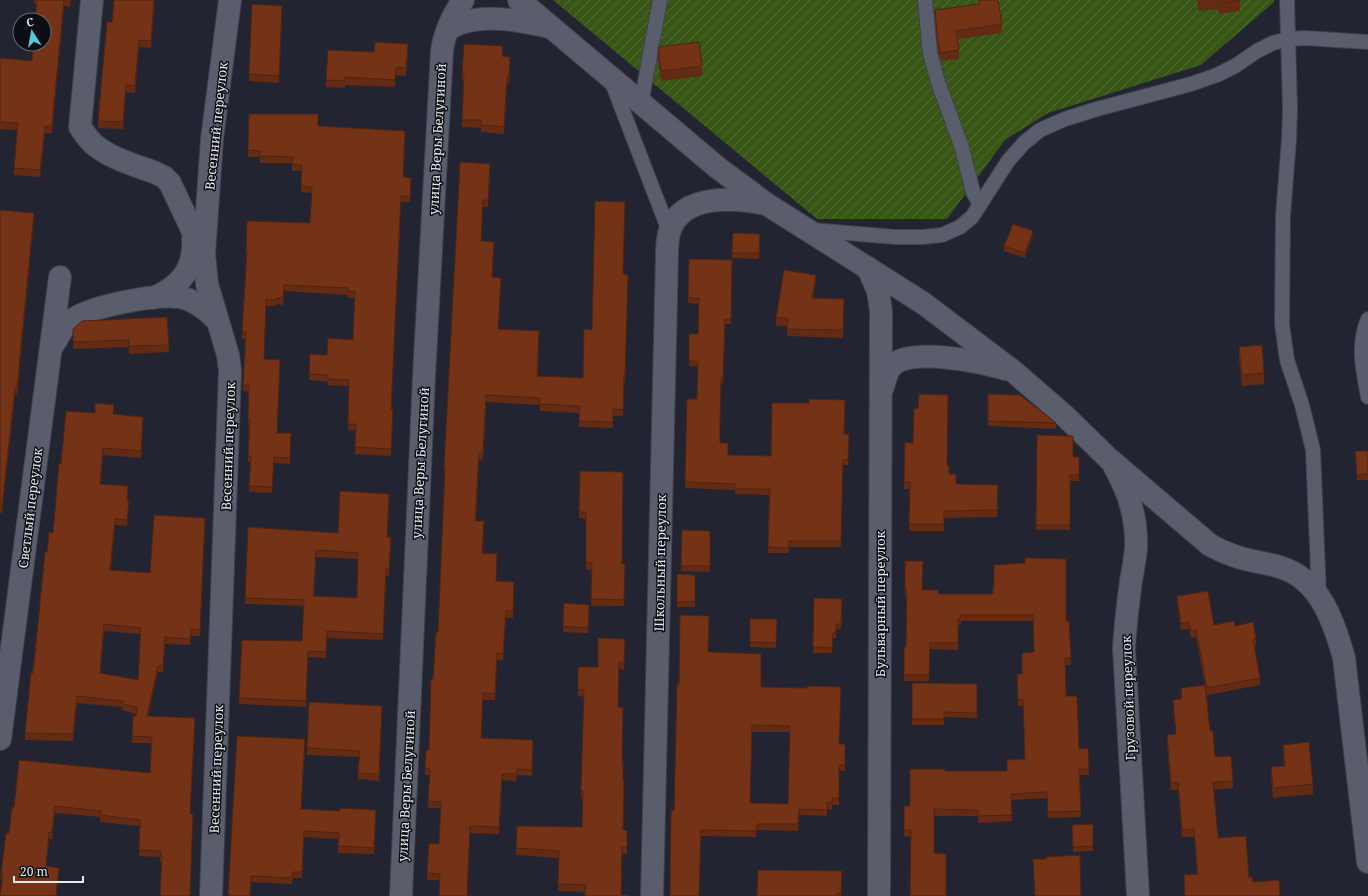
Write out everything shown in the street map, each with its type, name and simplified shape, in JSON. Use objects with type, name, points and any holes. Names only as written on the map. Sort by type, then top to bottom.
[{"type":"street","points":[[92,0],[80,127],[87,138],[106,153],[164,177],[174,189],[204,254]]},
{"type":"street","name":"Весенний переулок","points":[[211,896],[230,371],[228,355],[206,284],[204,254],[212,139],[230,0]]},
{"type":"street","name":"улица Веры Белугиной","points":[[401,896],[424,368],[442,51],[448,30],[463,0]]},
{"type":"street","points":[[519,0],[718,168],[768,205],[923,303],[1013,371],[1065,416],[1109,459],[1210,545],[1228,554],[1281,567],[1296,574],[1307,582],[1319,596],[1336,630],[1344,658],[1368,862]]},
{"type":"street","points":[[448,30],[460,23],[474,20],[496,19],[524,22],[554,28]]},
{"type":"street","points":[[669,231],[680,214],[689,208],[703,203],[741,200],[768,205]]},
{"type":"street","points":[[152,298],[165,293],[174,286],[188,270],[193,252],[191,226]]},
{"type":"street","name":"Школьный переулок","points":[[652,896],[667,255],[669,231]]},
{"type":"street","name":"Бульварный переулок","points":[[868,268],[878,291],[881,311],[882,390],[878,896]]},
{"type":"street","name":"Светлый переулок","points":[[0,739],[60,277]]},
{"type":"street","points":[[51,350],[68,323],[80,314],[120,303],[152,298],[180,297],[192,301],[204,308],[216,319]]},
{"type":"street","points":[[882,390],[891,366],[900,360],[911,357],[943,357],[976,362],[1013,371]]},
{"type":"street","name":"Грузовой переулок","points":[[1109,459],[1120,476],[1126,491],[1133,510],[1135,528],[1136,548],[1124,649],[1138,896]]},
{"type":"lane","points":[[641,104],[660,0]]},
{"type":"lane","points":[[925,0],[930,53],[938,82],[962,148],[973,192],[980,205]]},
{"type":"lane","points":[[1287,0],[1290,109],[1282,224],[1282,324],[1287,360],[1302,405],[1313,450],[1319,596]]},
{"type":"lane","points":[[808,230],[895,237],[942,235],[960,227],[972,216],[1008,161],[1040,130],[1065,119],[1097,109],[1191,84],[1217,75],[1273,43],[1288,39],[1305,38],[1368,42]]},
{"type":"lane","points":[[610,78],[669,231]]},
{"type":"lane","points":[[1368,319],[1363,334],[1361,350],[1368,397]]},
{"type":"green space","points":[[553,0],[1274,0],[1274,2],[1201,65],[1048,113],[1005,140],[947,219],[817,219]]},
{"type":"building","points":[[37,0],[64,0],[52,126],[45,126],[40,170],[14,168],[18,123],[0,122],[0,58],[32,61],[33,52],[52,52],[52,12],[36,12]]},
{"type":"building","points":[[114,0],[154,0],[151,41],[139,40],[135,86],[126,85],[123,122],[98,121],[107,22],[112,22]]},
{"type":"building","points":[[979,0],[998,0],[1002,24],[956,31],[959,50],[941,53],[938,43],[935,10],[979,4]]},
{"type":"building","points":[[1218,0],[1240,0],[1240,1],[1219,3]]},
{"type":"building","points":[[252,4],[282,6],[279,76],[249,74]]},
{"type":"building","points":[[375,42],[408,44],[406,68],[396,68],[395,80],[345,77],[345,81],[326,80],[328,50],[374,52]]},
{"type":"building","points":[[699,42],[702,66],[661,71],[658,47]]},
{"type":"building","points":[[464,44],[503,46],[502,56],[510,57],[509,76],[507,76],[504,127],[481,125],[481,120],[462,120],[464,74],[462,74]]},
{"type":"building","points":[[249,114],[318,114],[318,126],[405,131],[403,177],[411,178],[410,196],[401,196],[391,410],[393,410],[391,449],[355,447],[356,424],[348,424],[349,380],[328,379],[328,375],[309,374],[310,354],[327,355],[328,338],[353,340],[355,292],[348,291],[348,288],[284,285],[283,298],[276,298],[276,300],[266,299],[264,359],[280,360],[277,433],[291,433],[290,458],[274,457],[272,487],[249,486],[251,456],[248,456],[250,419],[248,419],[249,385],[243,385],[246,332],[242,332],[247,251],[247,221],[310,223],[312,187],[301,186],[302,165],[292,164],[293,157],[260,156],[260,151],[248,150]]},
{"type":"building","points":[[460,162],[490,164],[488,200],[483,200],[481,241],[494,242],[492,277],[501,278],[498,329],[539,331],[537,376],[583,378],[584,329],[592,330],[595,201],[625,202],[623,274],[628,275],[623,410],[613,409],[613,422],[579,421],[580,406],[540,404],[540,398],[486,395],[483,453],[479,453],[475,521],[484,521],[482,553],[497,554],[496,581],[514,582],[513,611],[506,611],[503,654],[497,653],[495,694],[483,693],[481,738],[533,740],[532,770],[517,769],[516,774],[502,774],[499,827],[470,826],[467,896],[439,896],[440,874],[427,873],[429,843],[439,844],[441,802],[428,801],[430,769],[425,768],[426,750],[429,750],[431,679],[433,679],[436,632],[438,632],[444,468]]},
{"type":"building","points":[[0,210],[34,213],[17,388],[15,388],[2,506],[0,506]]},
{"type":"building","points":[[1013,224],[1033,231],[1025,253],[1004,246]]},
{"type":"building","points":[[733,233],[760,234],[759,253],[732,253]]},
{"type":"building","points":[[689,259],[732,260],[731,319],[725,319],[720,424],[720,443],[728,443],[728,455],[771,456],[772,403],[809,403],[809,399],[845,400],[844,434],[849,434],[848,460],[843,460],[841,541],[789,541],[789,548],[768,547],[770,489],[735,489],[735,484],[685,482],[687,399],[697,399],[698,361],[689,361],[689,334],[698,334],[699,298],[688,298]]},
{"type":"building","points":[[784,270],[816,275],[812,298],[844,299],[843,330],[787,329],[788,318],[776,318]]},
{"type":"building","points":[[167,317],[169,345],[129,346],[129,340],[73,342],[73,329],[82,321]]},
{"type":"building","points":[[1262,345],[1264,373],[1242,375],[1239,347]]},
{"type":"building","points":[[919,394],[948,395],[947,465],[949,466],[949,474],[956,474],[956,484],[998,485],[997,510],[944,511],[944,524],[909,524],[910,482],[904,482],[905,442],[913,443],[914,409],[918,408]]},
{"type":"building","points":[[988,394],[1020,395],[1056,423],[988,421]]},
{"type":"building","points":[[95,403],[114,405],[113,414],[143,417],[141,451],[103,448],[100,484],[128,486],[127,500],[129,500],[127,520],[115,519],[110,570],[150,573],[154,515],[205,518],[200,630],[191,629],[190,639],[165,637],[163,666],[158,666],[147,716],[195,718],[190,814],[193,814],[190,896],[160,896],[161,851],[139,850],[140,820],[100,815],[101,811],[55,806],[52,832],[49,832],[46,866],[59,868],[56,896],[0,896],[6,833],[9,833],[12,807],[14,807],[19,760],[150,773],[152,737],[132,736],[133,716],[136,716],[137,707],[122,704],[123,701],[77,696],[73,734],[25,733],[31,673],[33,673],[45,552],[47,552],[49,532],[53,533],[59,463],[61,464],[66,411],[95,413]],"holes":[[[104,624],[141,628],[138,680],[100,673]]]},
{"type":"building","points":[[1037,435],[1073,436],[1073,457],[1079,457],[1079,475],[1070,475],[1070,525],[1036,525]]},
{"type":"building","points":[[1355,451],[1368,451],[1368,474],[1357,475]]},
{"type":"building","points":[[580,471],[623,472],[622,564],[625,564],[624,600],[591,599],[592,563],[586,563],[586,512],[579,512]]},
{"type":"building","points":[[340,491],[389,494],[387,537],[391,537],[389,570],[386,569],[383,634],[327,631],[326,652],[308,651],[306,701],[239,698],[242,640],[302,641],[304,600],[245,598],[248,527],[338,533]],"holes":[[[316,550],[358,553],[357,598],[313,596]]]},
{"type":"building","points":[[682,530],[710,531],[710,566],[681,566]]},
{"type":"building","points":[[1025,558],[1066,559],[1066,621],[1069,621],[1071,658],[1065,658],[1066,696],[1077,696],[1079,749],[1088,748],[1089,769],[1079,769],[1081,811],[1048,812],[1047,792],[1011,794],[1012,815],[978,816],[978,810],[934,809],[934,853],[946,854],[946,896],[910,896],[911,830],[904,830],[904,806],[910,806],[910,769],[945,769],[945,771],[1007,771],[1007,760],[1025,759],[1023,700],[1018,700],[1017,674],[1022,674],[1022,653],[1034,652],[1033,615],[961,615],[961,618],[958,618],[958,643],[930,643],[929,675],[904,675],[907,590],[905,590],[905,561],[923,561],[922,590],[938,590],[938,594],[993,594],[994,565],[1025,563]]},
{"type":"building","points":[[677,574],[695,575],[695,602],[677,602]]},
{"type":"building","points":[[1208,591],[1214,625],[1234,621],[1235,626],[1253,622],[1256,639],[1253,640],[1260,678],[1207,688],[1196,630],[1191,631],[1189,622],[1181,624],[1177,596]]},
{"type":"building","points":[[814,598],[842,599],[841,624],[836,624],[836,633],[833,633],[832,648],[813,647]]},
{"type":"building","points":[[564,603],[589,605],[588,628],[563,626]]},
{"type":"building","points":[[680,615],[709,616],[708,652],[761,654],[761,687],[841,687],[839,744],[845,744],[845,765],[839,765],[839,798],[832,798],[832,803],[827,803],[827,810],[799,809],[798,824],[757,824],[756,831],[701,830],[699,896],[670,896],[671,810],[674,811],[677,684],[679,684]],"holes":[[[752,725],[790,726],[788,804],[750,803]]]},
{"type":"building","points":[[750,619],[777,619],[776,643],[750,642]]},
{"type":"building","points":[[598,638],[625,639],[624,663],[619,662],[618,707],[623,708],[623,830],[627,830],[627,847],[622,847],[621,895],[628,896],[585,896],[586,885],[558,884],[559,851],[516,848],[517,826],[582,827],[583,791],[581,791],[584,690],[578,689],[578,667],[598,667]]},
{"type":"building","points":[[912,683],[977,684],[977,713],[944,712],[944,719],[912,719]]},
{"type":"building","points":[[1205,685],[1210,731],[1213,731],[1215,757],[1231,756],[1233,781],[1213,782],[1218,838],[1246,836],[1249,878],[1252,877],[1253,882],[1279,880],[1280,896],[1185,896],[1184,875],[1198,874],[1194,829],[1182,830],[1178,782],[1171,783],[1167,735],[1176,734],[1173,700],[1182,699],[1181,688]]},
{"type":"building","points":[[309,702],[382,706],[379,774],[358,773],[360,751],[307,748]]},
{"type":"building","points":[[237,736],[305,739],[301,809],[340,811],[340,808],[376,810],[374,848],[338,846],[339,833],[304,831],[302,872],[293,872],[292,878],[251,876],[250,896],[228,895]]},
{"type":"building","points":[[1309,742],[1313,784],[1273,788],[1271,767],[1285,766],[1283,745]]},
{"type":"building","points":[[1093,824],[1093,846],[1073,847],[1072,825]]},
{"type":"building","points":[[1080,855],[1081,896],[1035,896],[1033,859]]},
{"type":"building","points":[[758,870],[842,871],[841,893],[838,893],[837,896],[757,896]]}]
